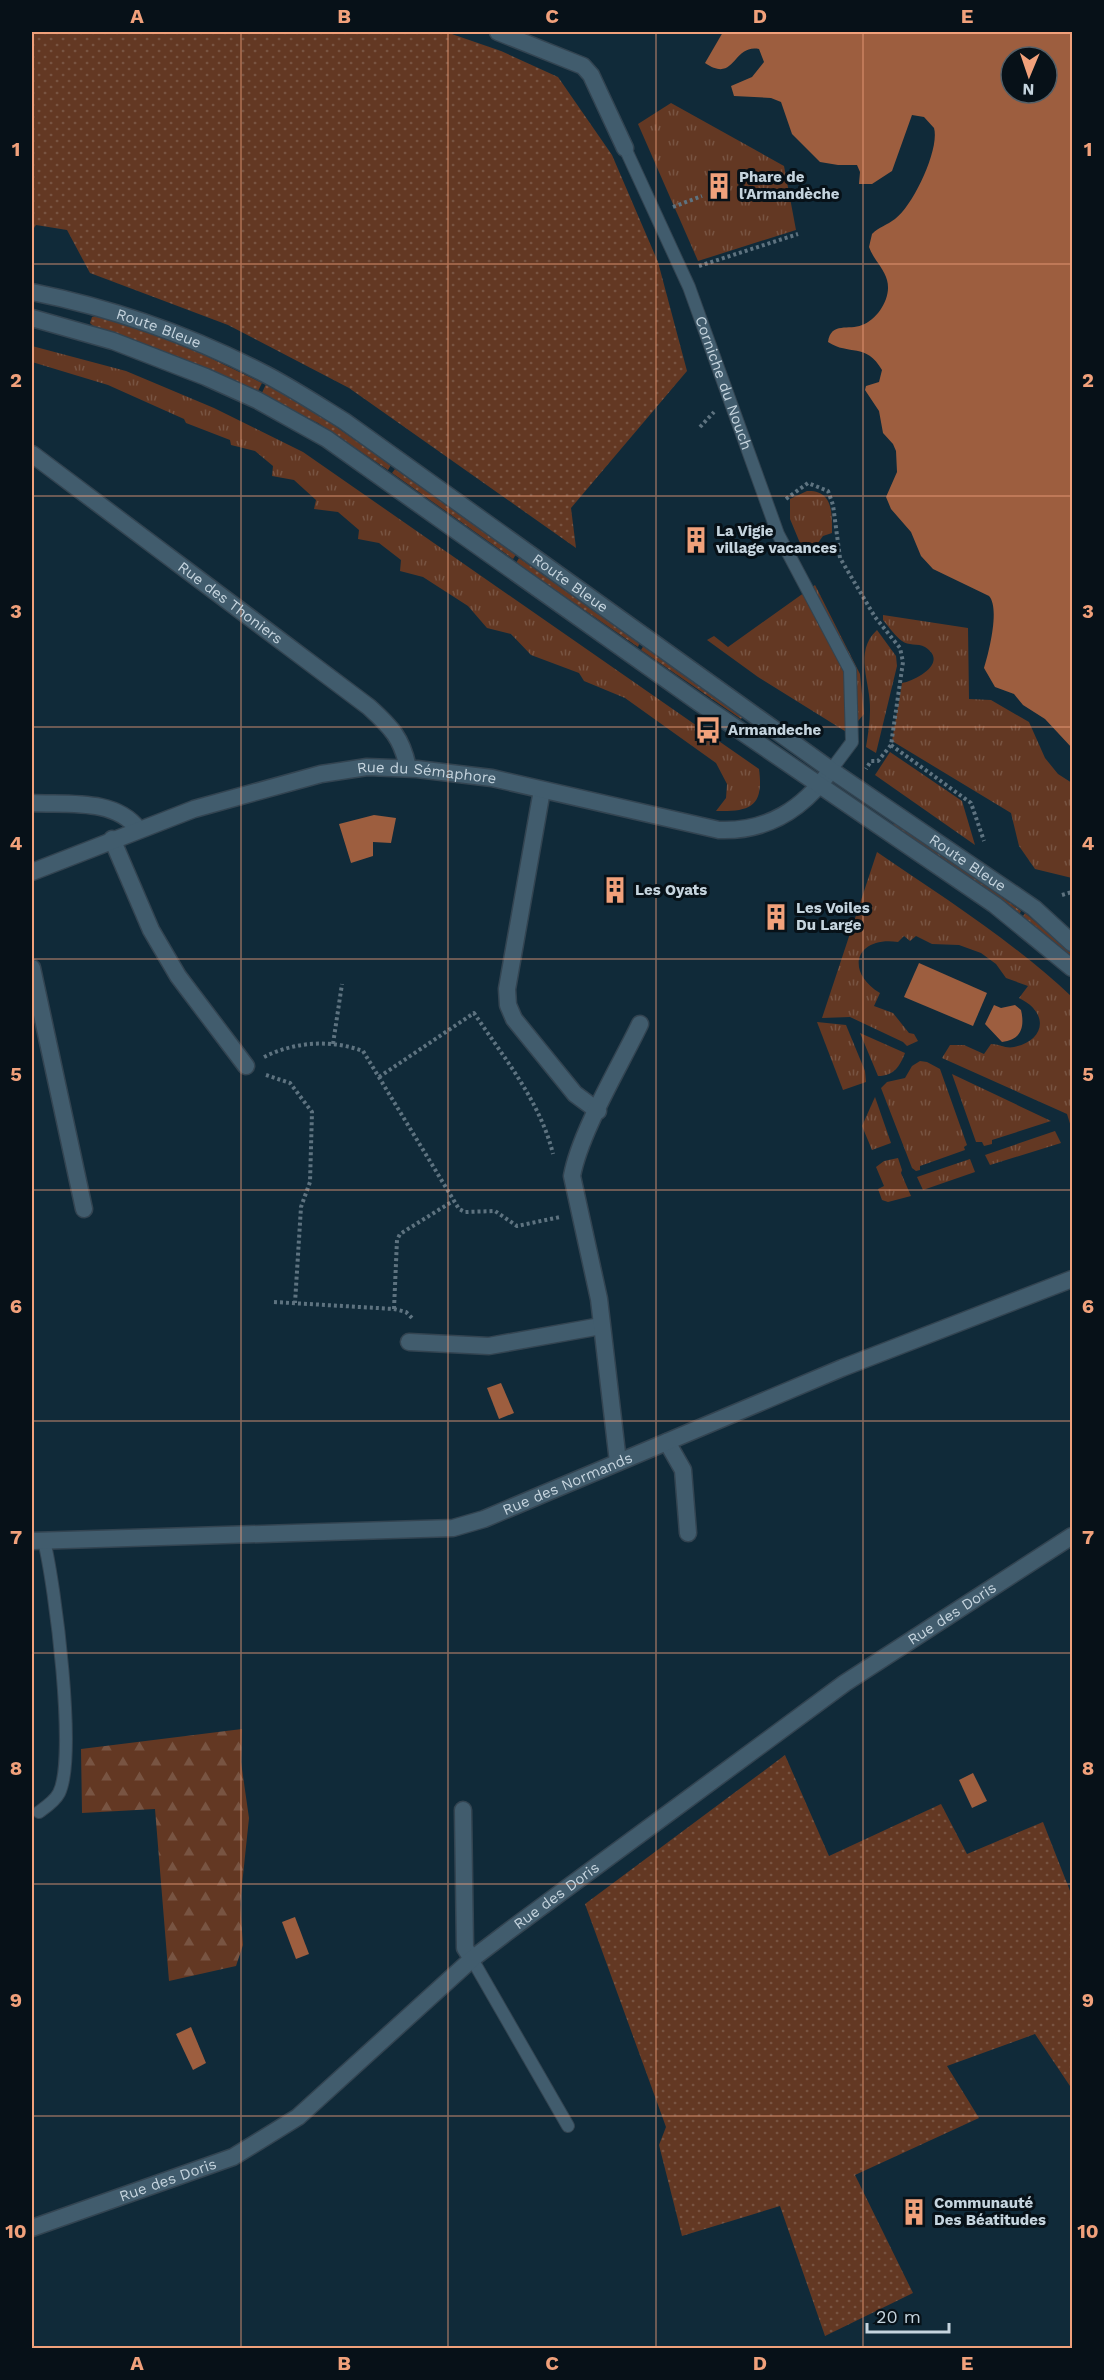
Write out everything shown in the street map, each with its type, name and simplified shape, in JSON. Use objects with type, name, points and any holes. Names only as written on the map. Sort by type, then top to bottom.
[{"type":"street","name":"Corniche du Nouch","points":[[498,32],[583,66],[591,75],[625,148]]},
{"type":"street","name":"Route Bleue","points":[[32,292],[62,298],[198,342],[266,374],[344,421],[831,770],[1034,908],[1072,943]]},
{"type":"street","name":"Route Bleue","points":[[32,318],[113,341],[206,377],[257,400],[327,439],[698,702],[995,905],[1072,968]]},
{"type":"street","name":"Rue des Thoniers","points":[[32,454],[369,707],[392,728],[404,748],[408,768]]},
{"type":"street","name":"Rue du Sémaphore","points":[[32,872],[194,809],[321,774],[367,767],[408,768],[492,778],[719,830],[744,831],[782,818],[820,785]]},
{"type":"street","name":"Corniche du Nouch","points":[[820,785],[831,770]]},
{"type":"street","points":[[542,789],[507,989],[508,1005],[514,1019],[575,1094],[598,1111]]},
{"type":"street","points":[[32,803],[104,807],[128,816],[138,829]]},
{"type":"street","points":[[112,839],[151,930],[197,1003],[246,1066]]},
{"type":"street","points":[[32,968],[84,1209]]},
{"type":"street","points":[[618,1462],[598,1299],[573,1190],[573,1170],[598,1111],[640,1024]]},
{"type":"street","name":"Rue des Normands","points":[[38,1541],[453,1528],[484,1519],[842,1368],[1072,1279]]},
{"type":"street","points":[[413,1342],[489,1346],[601,1326]]},
{"type":"street","points":[[667,1442],[683,1470],[688,1533]]},
{"type":"street","name":"Rue des Doris","points":[[32,2228],[233,2157],[298,2117],[472,1959],[845,1683],[1072,1536]]},
{"type":"street","points":[[463,1810],[465,1948],[472,1959]]},
{"type":"lane","name":"Corniche du Nouch","points":[[625,148],[682,271],[778,534],[850,670],[852,742],[831,770]]},
{"type":"lane","points":[[38,1541],[59,1642],[66,1736],[65,1774],[59,1794],[39,1812]]},
{"type":"lane","points":[[472,1959],[568,2126]]},
{"type":"path","points":[[674,207],[702,196]]},
{"type":"path","points":[[682,271],[798,234]]},
{"type":"path","points":[[778,534],[783,502],[800,487],[808,483],[828,491],[833,505],[840,558],[875,617],[900,648],[903,662],[891,745],[878,761],[872,761]]},
{"type":"path","points":[[891,745],[970,803],[984,841]]},
{"type":"path","points":[[1062,896],[1072,892]]},
{"type":"path","points":[[333,1044],[342,984]]},
{"type":"path","points":[[379,1077],[474,1013],[531,1097],[543,1121],[554,1158]]},
{"type":"path","points":[[246,1066],[283,1048],[333,1044],[363,1051],[453,1201],[465,1212],[495,1211],[517,1226],[578,1212]]},
{"type":"path","points":[[246,1066],[290,1083],[312,1112],[310,1182],[301,1207],[295,1303]]},
{"type":"path","points":[[394,1310],[397,1240],[400,1234],[453,1201]]},
{"type":"path","points":[[274,1302],[406,1312],[415,1321],[413,1342]]},
{"type":"green space","points":[[32,32],[446,32],[501,51],[558,77],[612,155],[658,262],[687,371],[571,508],[576,548],[349,388],[228,325],[90,273],[67,230],[36,225],[32,231]]},
{"type":"green space","points":[[671,103],[784,166],[796,230],[698,261],[638,124]]},
{"type":"green space","points":[[99,315],[190,348],[262,383],[257,393],[94,327],[90,323],[92,317]]},
{"type":"green space","points":[[32,346],[126,371],[214,408],[303,452],[759,769],[757,799],[746,808],[716,811],[726,798],[727,784],[716,763],[625,698],[584,681],[579,673],[531,655],[511,634],[487,628],[468,606],[423,577],[400,571],[401,560],[379,543],[358,539],[359,530],[338,512],[314,509],[316,500],[294,480],[272,476],[273,466],[255,451],[231,445],[230,440],[186,423],[184,419],[108,385],[32,362]]},
{"type":"green space","points":[[266,384],[322,417],[391,465],[388,470],[318,423],[261,395]]},
{"type":"green space","points":[[395,469],[517,553],[513,559],[392,473]]},
{"type":"green space","points":[[807,491],[822,494],[826,498],[832,517],[832,533],[823,536],[815,547],[800,543],[790,519],[790,499]]},
{"type":"green space","points":[[519,558],[640,642],[638,647],[516,563]]},
{"type":"green space","points":[[815,585],[860,674],[864,714],[848,733],[758,677],[707,640],[714,636],[728,647]]},
{"type":"green space","points":[[883,615],[968,628],[969,699],[991,700],[1029,722],[1045,758],[1058,774],[1072,783],[1072,878],[1035,869],[1019,846],[1011,813],[892,741],[902,683],[928,670],[934,659],[932,653],[925,647],[904,643],[899,639],[883,620]]},
{"type":"green space","points":[[877,630],[896,656],[897,666],[876,753],[866,747],[870,699],[865,658],[866,648]]},
{"type":"green space","points":[[644,645],[745,714],[741,719],[641,650]]},
{"type":"green space","points":[[890,752],[962,801],[975,845],[875,775]]},
{"type":"green space","points":[[895,820],[1021,911],[1019,915],[893,826]]},
{"type":"green space","points":[[877,852],[1002,939],[1072,997],[1072,1130],[1067,1114],[942,1058],[950,1045],[964,1045],[984,1054],[991,1044],[1014,1047],[1024,1044],[1032,1039],[1040,1026],[1036,1011],[1019,998],[1028,986],[1006,978],[996,964],[981,953],[959,945],[932,944],[916,936],[910,941],[904,936],[898,942],[872,944],[864,950],[859,966],[862,975],[880,993],[874,1006],[893,1013],[909,1033],[914,1034],[918,1041],[907,1046],[850,1017],[822,1018]]},
{"type":"green space","points":[[1025,913],[1072,953],[1072,959],[1022,918]]},
{"type":"green space","points":[[817,1022],[846,1025],[865,1071],[866,1082],[843,1090]]},
{"type":"green space","points":[[860,1033],[905,1053],[896,1069],[884,1076],[878,1076]]},
{"type":"green space","points":[[920,1061],[940,1069],[967,1145],[964,1147],[965,1150],[920,1166],[920,1170],[916,1171],[912,1168],[881,1088],[887,1082],[905,1078],[912,1066]]},
{"type":"green space","points":[[952,1074],[1051,1121],[992,1140],[992,1144],[984,1146],[982,1142],[976,1142]]},
{"type":"green space","points":[[875,1097],[891,1143],[872,1150],[862,1126]]},
{"type":"green space","points":[[1055,1131],[1061,1143],[990,1165],[985,1155]]},
{"type":"green space","points":[[898,1158],[901,1173],[911,1196],[888,1202],[882,1200],[878,1189],[884,1186],[876,1167],[884,1161]]},
{"type":"green space","points":[[970,1159],[975,1172],[923,1190],[917,1177]]},
{"type":"green space","points":[[242,1729],[241,1762],[249,1818],[240,1904],[243,1945],[236,1966],[169,1981],[155,1809],[82,1813],[81,1749]]},
{"type":"green space","points":[[785,1755],[829,1856],[941,1804],[967,1854],[1043,1822],[1072,1896],[1072,2089],[1035,2034],[947,2066],[979,2118],[855,2175],[913,2293],[825,2336],[780,2206],[682,2236],[659,2145],[666,2127],[585,1904]]},
{"type":"shaded area","points":[[723,32],[1072,32],[1072,748],[1045,719],[1023,705],[1014,694],[995,687],[984,668],[994,620],[994,610],[989,596],[933,569],[921,556],[911,532],[891,509],[886,497],[897,472],[896,451],[883,433],[879,411],[865,390],[866,386],[879,382],[882,370],[870,356],[828,342],[830,335],[837,329],[857,327],[868,322],[878,313],[886,300],[888,287],[886,276],[869,247],[872,234],[895,219],[910,202],[929,163],[935,137],[934,128],[924,117],[912,115],[892,171],[872,184],[859,184],[860,172],[857,165],[820,162],[792,134],[781,102],[771,98],[734,96],[731,86],[752,77],[764,62],[759,49],[744,52],[723,69],[705,63]]},
{"type":"shaded area","points":[[374,815],[396,818],[391,843],[373,842],[373,856],[351,863],[339,824]]},
{"type":"shaded area","points":[[919,963],[987,993],[973,1026],[904,997]]},
{"type":"shaded area","points":[[994,1005],[1001,1008],[1015,1005],[1021,1010],[1022,1027],[1014,1039],[1002,1042],[985,1024]]},
{"type":"shaded area","points":[[501,1383],[514,1413],[499,1419],[487,1388]]},
{"type":"shaded area","points":[[973,1773],[987,1801],[972,1808],[959,1780]]},
{"type":"shaded area","points":[[295,1917],[309,1954],[296,1959],[282,1922]]},
{"type":"shaded area","points":[[191,2027],[206,2063],[193,2070],[176,2034]]},
{"type":"place","name":"Phare de l'Armandèche","points":[[719,186]]},
{"type":"place","name":"La Vigie village vacances","points":[[696,540]]},
{"type":"place","name":"Armandeche","points":[[708,730]]},
{"type":"place","name":"Les Oyats","points":[[615,890]]},
{"type":"place","name":"Les Voiles Du Large","points":[[776,917]]},
{"type":"place","name":"Communauté Des Béatitudes","points":[[914,2212]]}]
